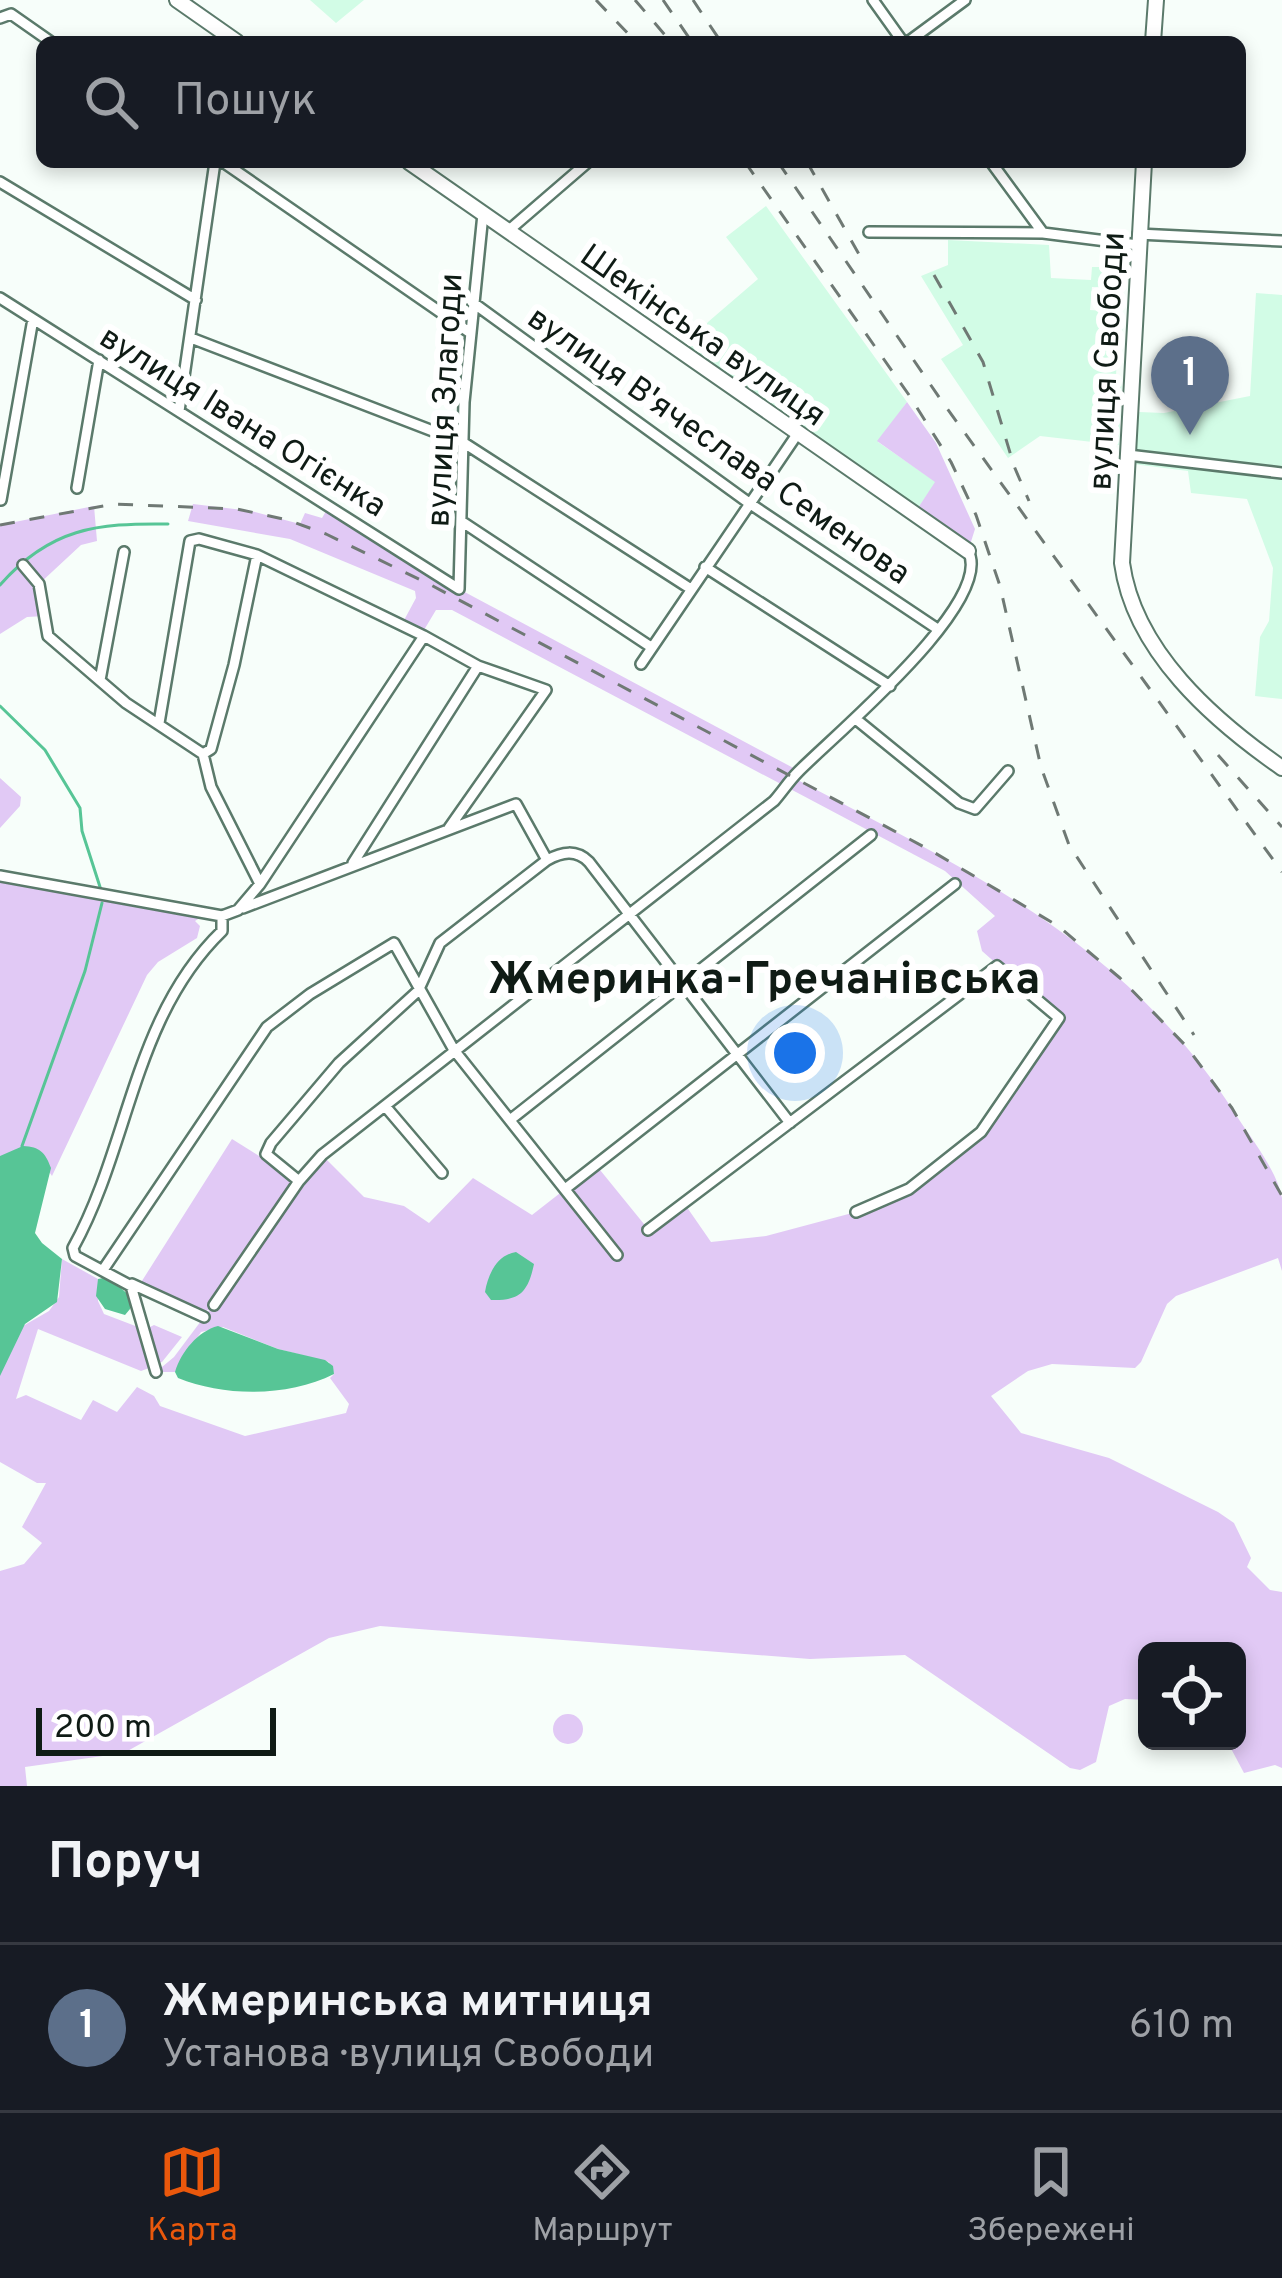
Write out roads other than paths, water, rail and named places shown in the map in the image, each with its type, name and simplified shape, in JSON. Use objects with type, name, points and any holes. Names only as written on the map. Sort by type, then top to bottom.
[{"type":"street","points":[[177,0],[216,35]]},
{"type":"street","points":[[873,0],[900,36]]},
{"type":"street","points":[[914,36],[965,0]]},
{"type":"street","points":[[1153,36],[1156,0]]},
{"type":"street","points":[[0,18],[11,14],[42,36]]},
{"type":"street","points":[[179,411],[218,168]]},
{"type":"street","points":[[228,168],[469,332]]},
{"type":"street","name":"Шекінська вулиця","points":[[418,168],[968,551]]},
{"type":"street","points":[[508,231],[579,168]]},
{"type":"street","points":[[995,168],[1043,232]]},
{"type":"street","name":"вулиця Свободи","points":[[1144,168],[1122,563],[1131,598],[1160,654],[1212,713],[1282,768]]},
{"type":"street","points":[[0,182],[196,300]]},
{"type":"street","name":"вулиця Злагоди","points":[[459,589],[469,332],[483,214]]},
{"type":"street","points":[[868,232],[1043,232],[1138,240],[1282,241]]},
{"type":"street","name":"вулиця Івана Огієнка","points":[[0,298],[459,589]]},
{"type":"street","name":"вулиця В'ячеслава Семенова","points":[[472,302],[749,503],[936,628]]},
{"type":"street","points":[[1,500],[33,319]]},
{"type":"street","points":[[191,338],[464,443],[691,589]]},
{"type":"street","points":[[77,488],[99,360]]},
{"type":"street","points":[[641,664],[798,433]]},
{"type":"street","points":[[1129,455],[1282,473]]},
{"type":"street","points":[[464,523],[651,647]]},
{"type":"street","points":[[159,723],[190,542],[199,538],[257,555],[478,666],[545,691],[449,828]]},
{"type":"street","points":[[100,680],[124,551]]},
{"type":"street","points":[[214,1305],[322,1155],[774,801],[799,771],[857,720],[965,592],[972,569],[968,551]]},
{"type":"street","points":[[203,754],[211,749],[229,686],[257,555]]},
{"type":"street","points":[[23,565],[39,584],[47,636],[203,754],[211,787],[260,884]]},
{"type":"street","points":[[705,567],[890,686]]},
{"type":"street","points":[[238,910],[424,636]]},
{"type":"street","points":[[353,863],[478,666]]},
{"type":"street","points":[[857,720],[959,802],[975,809],[1008,771]]},
{"type":"street","points":[[0,877],[222,916],[516,804],[547,860]]},
{"type":"street","points":[[510,1120],[871,835]]},
{"type":"street","points":[[299,1181],[266,1154],[271,1143],[339,1064],[418,991],[440,943],[547,860],[565,853],[582,855],[790,1123]]},
{"type":"street","points":[[566,1189],[955,884]]},
{"type":"street","points":[[204,1317],[75,1256],[73,1248],[106,1183],[126,1104],[168,1001],[193,960],[222,932],[222,916]]},
{"type":"street","points":[[103,1270],[267,1028],[310,994],[394,943],[454,1050],[617,1255]]},
{"type":"street","points":[[648,1230],[997,966],[1059,1018],[981,1132],[909,1189],[856,1212]]},
{"type":"street","points":[[385,1106],[442,1173]]},
{"type":"street","points":[[127,1282],[134,1291],[156,1372]]},
{"type":"waterway","points":[[0,585],[56,540],[97,528],[168,524]]},
{"type":"waterway","points":[[0,706],[45,750],[80,808],[82,831],[101,890]]},
{"type":"waterway","points":[[22,1146],[85,971],[102,903]]},
{"type":"railway","points":[[596,0],[630,36]]},
{"type":"railway","points":[[635,0],[666,36]]},
{"type":"railway","points":[[663,0],[688,36]]},
{"type":"railway","points":[[693,0],[717,36]]},
{"type":"railway","points":[[749,168],[951,462],[976,515],[1000,586],[1041,767],[1069,845],[1194,1035]]},
{"type":"railway","points":[[782,168],[941,400],[1282,872]]},
{"type":"railway","points":[[810,168],[860,256]]},
{"type":"railway","points":[[934,275],[983,362],[1029,501]]},
{"type":"railway","points":[[0,525],[114,504],[237,509],[326,534],[429,584],[930,850],[1058,926],[1120,978],[1186,1046],[1232,1108],[1282,1196]]},
{"type":"railway","points":[[1218,755],[1282,827]]},
{"type":"place","name":"Жмеринська митниця","points":[[1190,435]]},
{"type":"district","name":"Жмеринка-Гречанівська","points":[[764,977]]}]
